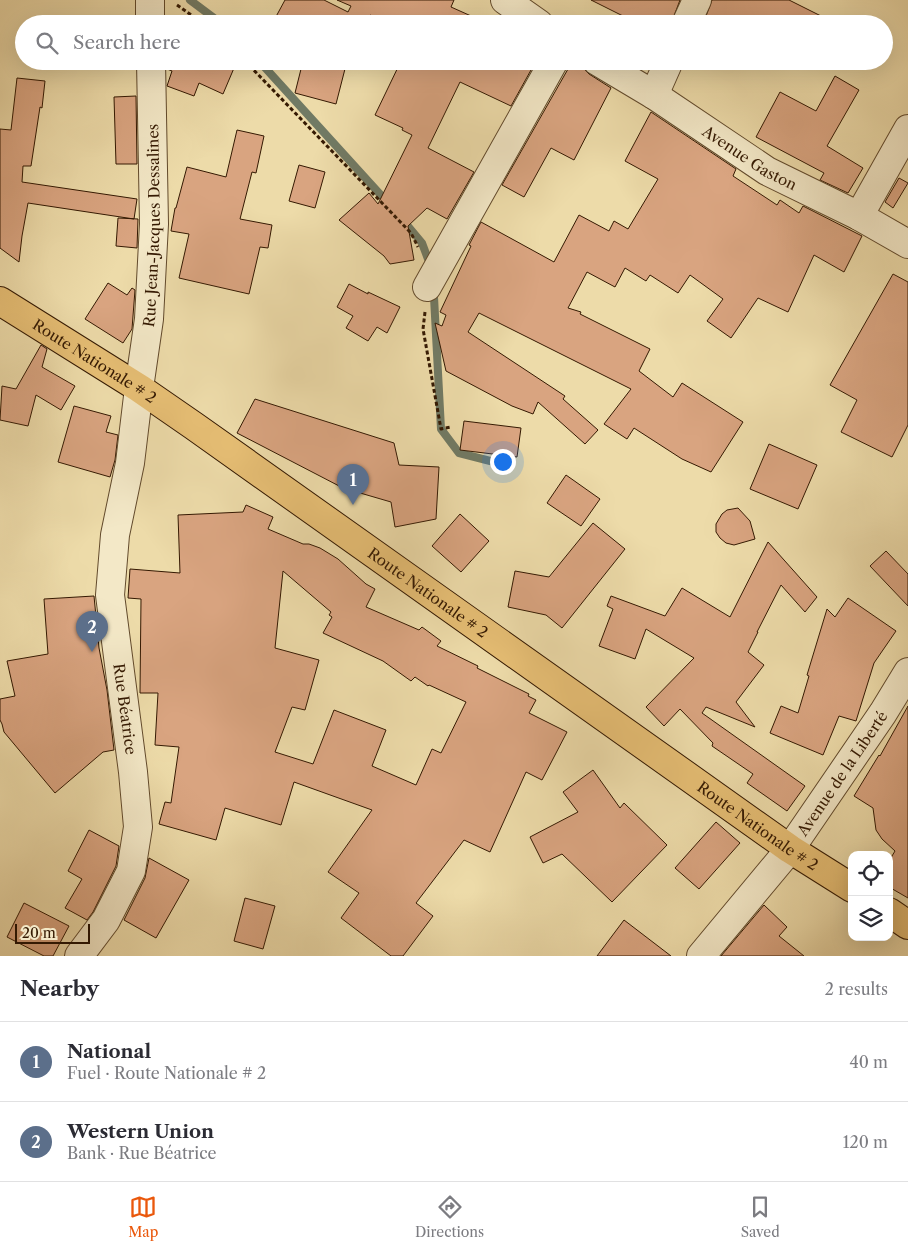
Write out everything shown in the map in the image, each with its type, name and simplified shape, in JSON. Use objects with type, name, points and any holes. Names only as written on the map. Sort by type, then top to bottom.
[{"type":"main road","name":"Route Nationale # 2","points":[[0,302],[139,388],[790,849],[848,885]]},
{"type":"main road","points":[[893,915],[908,925]]},
{"type":"street","points":[[150,0],[150,15]]},
{"type":"street","points":[[505,0],[526,15]]},
{"type":"street","points":[[690,15],[697,0]]},
{"type":"street","name":"Rue Jean-Jacques Dessalines","points":[[139,388],[149,319],[154,224],[151,70]]},
{"type":"street","points":[[427,287],[549,70]]},
{"type":"street","name":"Avenue Gaston","points":[[612,70],[654,95],[767,171],[859,216],[908,244]]},
{"type":"street","points":[[654,95],[665,70]]},
{"type":"street","points":[[859,216],[908,129]]},
{"type":"street","name":"Rue Béatrice","points":[[79,956],[106,920],[131,871],[138,826],[133,772],[110,595],[116,535],[130,463],[139,388]]},
{"type":"street","name":"Avenue de la Liberté","points":[[701,956],[790,849],[908,672]]},
{"type":"path","points":[[170,0],[191,15]]},
{"type":"path","points":[[254,70],[411,234],[418,244],[427,287],[423,329],[441,429],[451,427]]},
{"type":"building","points":[[285,0],[324,0],[348,12],[351,6],[337,0],[454,0],[451,7],[469,15],[370,15],[277,15]]},
{"type":"building","points":[[591,0],[680,0],[674,15],[621,15]]},
{"type":"building","points":[[712,0],[789,0],[819,15],[706,15]]},
{"type":"building","points":[[170,70],[233,70],[223,94],[199,83],[194,96],[167,86],[172,71]]},
{"type":"building","points":[[301,70],[345,70],[336,104],[295,93]]},
{"type":"building","points":[[397,70],[531,70],[511,106],[460,82],[428,148],[474,172],[447,219],[427,208],[408,226],[414,260],[390,264],[384,256],[339,220],[369,193],[378,204],[412,135],[402,130],[403,128],[375,115]]},
{"type":"building","points":[[567,70],[585,70],[611,88],[574,160],[551,148],[524,197],[502,185]]},
{"type":"building","points":[[835,76],[859,90],[827,146],[863,168],[848,193],[820,180],[824,173],[756,137],[780,92],[816,111]]},
{"type":"building","points":[[17,78],[45,81],[31,166],[23,166],[22,182],[137,199],[134,219],[28,203],[19,262],[0,248],[0,129],[11,130]]},
{"type":"building","points":[[136,96],[137,164],[116,164],[114,97]]},
{"type":"building","points":[[651,112],[736,169],[733,176],[777,205],[780,200],[799,213],[803,206],[862,236],[844,272],[814,255],[788,312],[758,298],[731,338],[707,321],[723,299],[690,275],[678,293],[650,275],[646,281],[625,268],[615,287],[587,272],[568,308],[581,312],[580,314],[650,349],[639,371],[673,397],[682,383],[743,422],[711,472],[682,459],[634,428],[627,439],[604,424],[631,389],[479,313],[468,332],[565,396],[563,399],[598,430],[585,444],[538,402],[533,414],[512,406],[446,371],[435,323],[442,326],[446,315],[440,312],[481,222],[554,262],[579,215],[609,231],[614,221],[628,229],[658,179],[625,161]]},
{"type":"building","points":[[237,130],[264,136],[256,173],[252,172],[240,219],[272,225],[268,248],[260,247],[249,294],[179,278],[189,234],[171,231],[175,208],[187,167],[226,177]]},
{"type":"building","points":[[299,165],[325,172],[315,208],[289,201]]},
{"type":"building","points":[[899,178],[908,183],[893,208],[885,202]]},
{"type":"building","points":[[118,218],[138,219],[137,248],[116,246]]},
{"type":"building","points":[[893,274],[908,282],[908,425],[892,457],[841,432],[857,400],[830,385]]},
{"type":"building","points":[[108,283],[127,295],[132,288],[135,290],[132,329],[123,343],[85,319]]},
{"type":"building","points":[[349,284],[400,307],[387,333],[377,327],[368,341],[346,328],[353,316],[337,307]]},
{"type":"building","points":[[41,345],[47,349],[42,367],[75,386],[61,410],[36,395],[28,426],[0,420],[2,386],[16,389]]},
{"type":"building","points":[[255,399],[394,443],[399,465],[439,467],[436,519],[395,527],[391,502],[343,488],[237,433]]},
{"type":"building","points":[[74,406],[111,416],[106,432],[118,435],[115,460],[110,477],[58,462]]},
{"type":"building","points":[[464,421],[521,428],[517,457],[460,450]]},
{"type":"building","points":[[769,444],[817,465],[798,509],[750,489]]},
{"type":"building","points":[[566,475],[600,499],[581,526],[547,503]]},
{"type":"building","points":[[246,505],[273,517],[268,529],[303,544],[320,548],[338,559],[366,584],[375,589],[366,607],[419,630],[422,627],[441,641],[437,646],[529,694],[528,696],[536,700],[529,713],[567,732],[542,780],[526,772],[490,852],[464,840],[416,903],[433,916],[403,956],[391,956],[341,918],[359,893],[328,872],[372,810],[294,782],[281,825],[225,808],[216,840],[159,824],[165,802],[171,803],[179,747],[155,745],[158,693],[140,693],[141,599],[128,598],[130,569],[180,573],[178,515],[243,512]],"holes":[[[283,571],[331,612],[329,615],[332,617],[323,633],[383,661],[411,681],[415,677],[428,686],[466,702],[441,753],[432,749],[416,785],[372,766],[386,730],[334,710],[313,764],[275,752],[292,707],[305,710],[319,660],[275,648]]]},
{"type":"building","points":[[738,508],[750,521],[755,539],[734,545],[726,543],[720,538],[716,532],[716,524],[727,510]]},
{"type":"building","points":[[460,514],[489,541],[461,572],[432,546]]},
{"type":"building","points":[[593,523],[625,549],[562,628],[546,615],[508,607],[515,571],[549,577]]},
{"type":"building","points":[[768,542],[817,597],[805,612],[781,585],[757,632],[748,652],[764,665],[736,702],[755,727],[706,707],[702,713],[805,786],[787,811],[747,783],[753,774],[712,746],[713,743],[680,709],[664,726],[646,707],[694,658],[646,629],[635,659],[599,646],[613,609],[607,606],[611,596],[665,616],[682,588],[730,617]]},
{"type":"building","points":[[886,551],[908,574],[908,606],[870,566]]},
{"type":"building","points":[[94,596],[99,648],[107,690],[114,750],[103,752],[55,793],[4,732],[0,720],[0,699],[15,696],[7,661],[48,654],[44,599]]},
{"type":"building","points":[[848,598],[896,631],[874,663],[856,721],[839,716],[823,755],[770,733],[781,706],[798,713],[809,676],[807,675],[827,609],[835,617]]},
{"type":"building","points":[[908,706],[908,898],[893,889],[893,854],[895,851],[882,839],[876,830],[873,808],[854,796],[880,756]]},
{"type":"building","points":[[593,770],[620,808],[624,803],[667,845],[612,902],[562,854],[543,863],[530,837],[578,812],[563,792]]},
{"type":"building","points":[[716,822],[740,843],[699,889],[675,868]]},
{"type":"building","points":[[89,830],[119,846],[116,866],[93,912],[87,920],[65,908],[82,879],[68,871]]},
{"type":"building","points":[[149,858],[189,880],[156,938],[124,920],[145,878]]},
{"type":"building","points":[[245,898],[275,906],[263,949],[234,941]]},
{"type":"building","points":[[24,903],[69,926],[53,956],[44,956],[7,937]]},
{"type":"building","points":[[764,905],[787,927],[779,936],[804,956],[721,956]]},
{"type":"building","points":[[624,920],[671,956],[597,956]]},
{"type":"waterway","points":[[190,0],[210,15]]},
{"type":"waterway","points":[[267,70],[388,203]]},
{"type":"waterway","points":[[402,219],[422,243],[428,259]]},
{"type":"waterway","points":[[434,297],[441,429],[459,453],[502,464]]},
{"type":"place","name":"National","points":[[353,505]]},
{"type":"place","name":"Western Union","points":[[92,652]]}]
